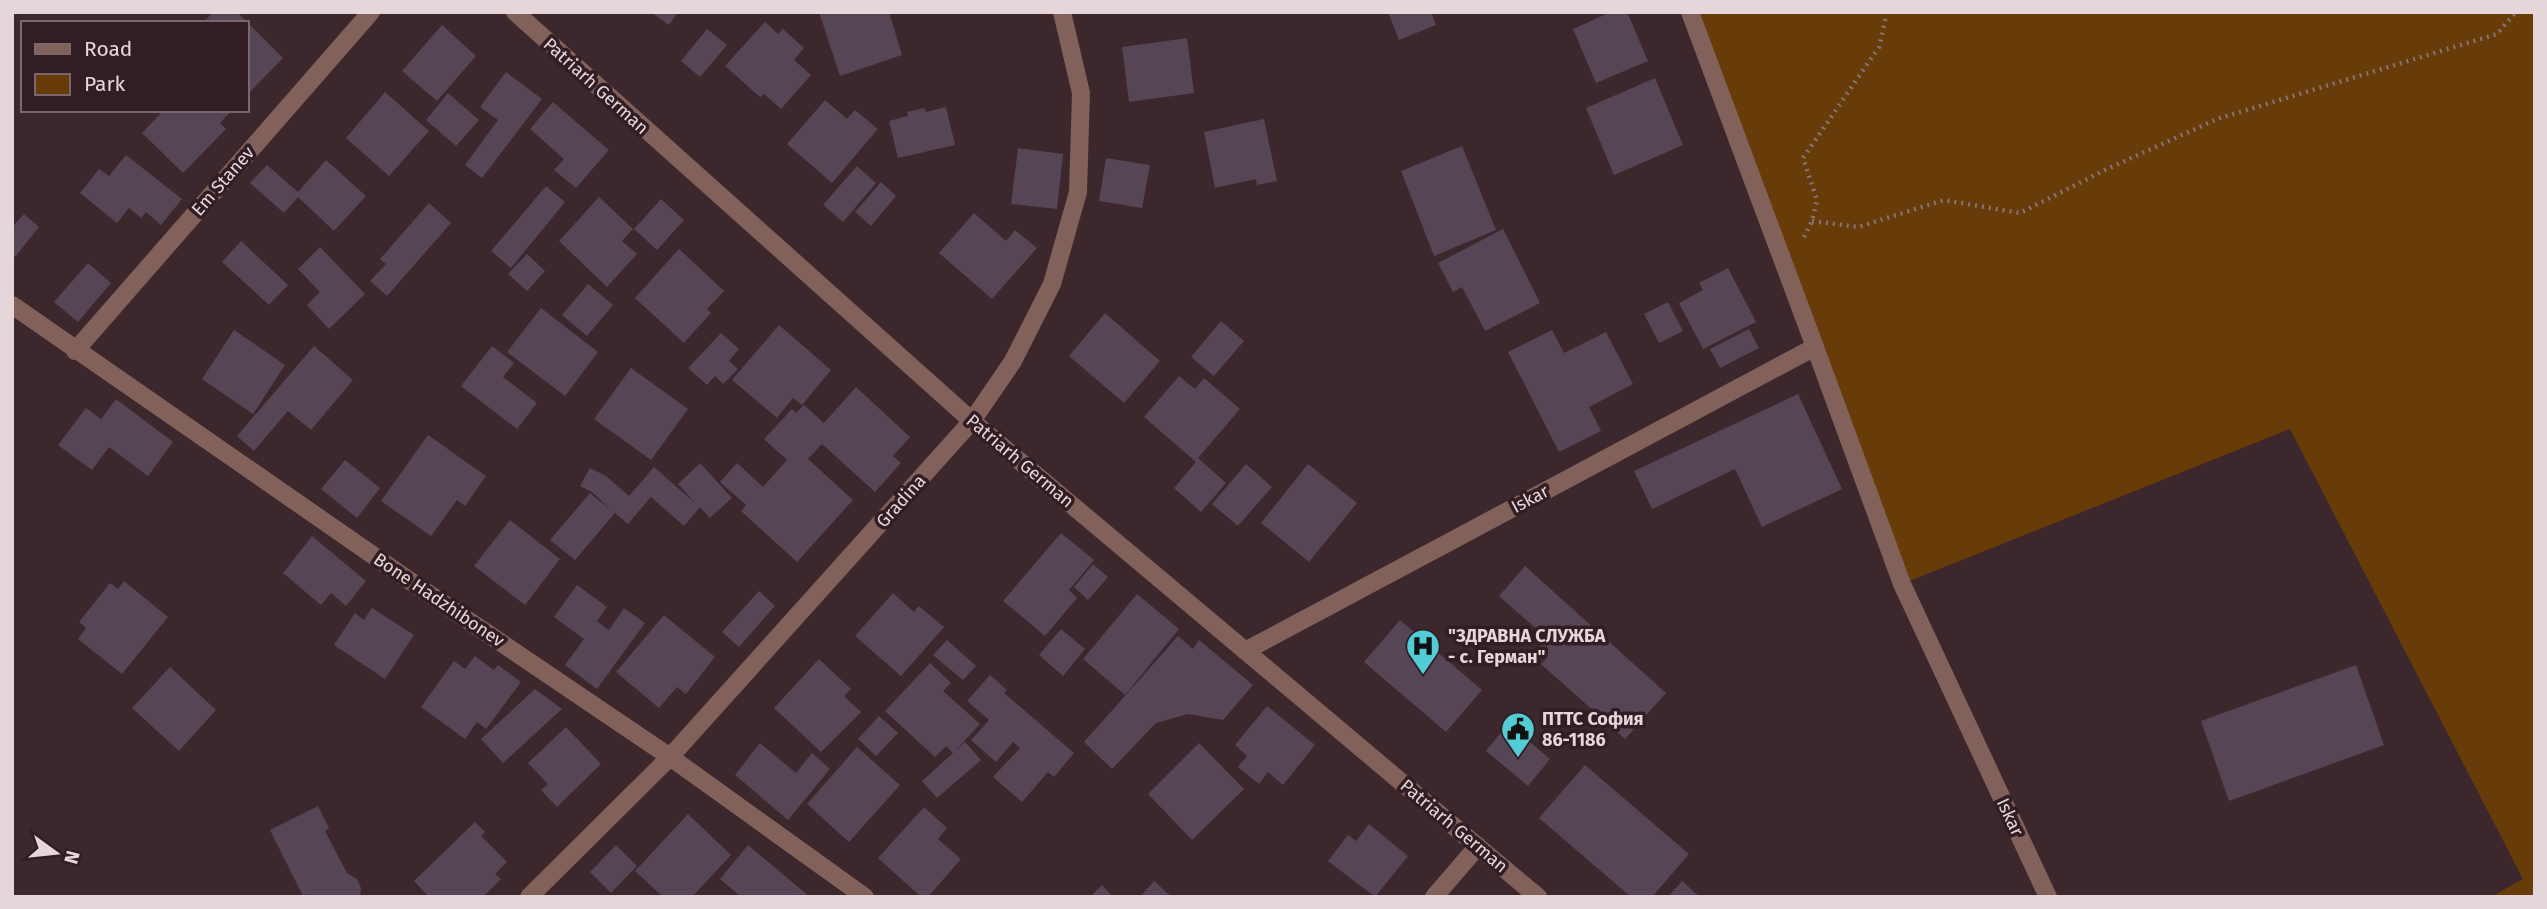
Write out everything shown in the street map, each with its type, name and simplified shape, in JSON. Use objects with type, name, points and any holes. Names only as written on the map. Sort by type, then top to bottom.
[{"type":"street","name":"Em Stanev","points":[[75,351],[371,12]]},
{"type":"street","name":"Gradina","points":[[529,897],[670,757],[972,421],[1013,361],[1052,285],[1078,192],[1081,93],[1062,12]]},
{"type":"street","name":"Iskar","points":[[1690,12],[1902,584],[2048,897]]},
{"type":"street","name":"Patriarh German","points":[[522,16],[972,421],[1538,897]]},
{"type":"street","name":"Bone Hadzhibonev","points":[[12,305],[75,351],[670,757],[865,897]]},
{"type":"street","name":"Iskar","points":[[1245,650],[1815,347]]},
{"type":"street","points":[[1434,897],[1478,846]]},
{"type":"path","points":[[1787,272],[1812,220],[1817,200],[1803,158],[1879,47],[1886,12]]},
{"type":"path","points":[[1812,220],[1858,227],[1944,201],[2020,213],[2105,170],[2217,119],[2497,34],[2516,12]]},
{"type":"green space","points":[[1690,12],[2535,12],[2535,897],[2491,897],[2523,879],[2290,429],[1902,584]]},
{"type":"building","points":[[213,12],[237,12],[246,21],[205,21]]},
{"type":"building","points":[[651,12],[678,12],[669,25]]},
{"type":"building","points":[[819,12],[889,12],[902,55],[840,76]]},
{"type":"building","points":[[1388,12],[1431,12],[1436,25],[1399,40]]},
{"type":"building","points":[[1611,12],[1627,12],[1648,61],[1596,83],[1573,29]]},
{"type":"building","points":[[765,22],[778,34],[783,29],[804,48],[794,60],[811,75],[781,109],[764,94],[760,97],[725,66]]},
{"type":"building","points":[[248,23],[283,58],[248,94]]},
{"type":"building","points":[[442,25],[476,56],[437,101],[402,71]]},
{"type":"building","points":[[707,29],[727,45],[700,77],[681,61]]},
{"type":"building","points":[[1187,38],[1194,93],[1129,102],[1122,47]]},
{"type":"building","points":[[506,72],[542,99],[482,178],[465,165],[498,120],[480,107]]},
{"type":"building","points":[[1655,78],[1683,145],[1614,175],[1586,108]]},
{"type":"building","points":[[385,92],[429,131],[389,176],[346,138]]},
{"type":"building","points":[[448,93],[479,120],[456,146],[426,120]]},
{"type":"building","points":[[825,100],[847,119],[855,110],[878,129],[832,183],[787,144]]},
{"type":"building","points":[[553,102],[609,150],[576,188],[554,170],[564,159],[530,129]]},
{"type":"building","points":[[946,107],[955,145],[898,158],[889,121],[908,116],[907,112],[924,108],[926,112]]},
{"type":"building","points":[[162,112],[230,112],[220,123],[226,129],[183,173],[142,133]]},
{"type":"building","points":[[1264,119],[1277,181],[1257,185],[1256,179],[1215,188],[1204,132]]},
{"type":"building","points":[[1462,146],[1496,230],[1434,256],[1401,171]]},
{"type":"building","points":[[1018,148],[1063,154],[1057,209],[1011,204]]},
{"type":"building","points":[[126,155],[182,199],[161,225],[146,212],[141,218],[129,208],[117,223],[80,193],[99,169],[109,176]]},
{"type":"building","points":[[1106,158],[1150,165],[1142,208],[1099,201]]},
{"type":"building","points":[[326,160],[366,196],[334,231],[298,197],[284,213],[250,183],[267,165],[298,192]]},
{"type":"building","points":[[857,166],[876,183],[843,222],[823,205]]},
{"type":"building","points":[[881,182],[896,196],[871,226],[855,212]]},
{"type":"building","points":[[546,186],[565,202],[511,268],[491,251]]},
{"type":"building","points":[[599,197],[633,229],[622,241],[637,254],[607,287],[559,241]]},
{"type":"building","points":[[661,199],[684,220],[657,250],[634,229]]},
{"type":"building","points":[[429,203],[451,223],[387,296],[370,281],[386,264],[380,259]]},
{"type":"building","points":[[974,213],[1006,241],[1015,230],[1037,248],[992,299],[939,253]]},
{"type":"building","points":[[24,214],[39,227],[15,257],[12,254],[12,224]]},
{"type":"building","points":[[1503,229],[1540,303],[1485,331],[1462,287],[1453,292],[1438,263]]},
{"type":"building","points":[[241,241],[288,285],[269,305],[222,262]]},
{"type":"building","points":[[320,247],[365,294],[329,329],[307,305],[320,292],[298,269]]},
{"type":"building","points":[[679,249],[724,291],[707,309],[711,313],[684,343],[635,298]]},
{"type":"building","points":[[527,254],[545,271],[527,291],[508,274]]},
{"type":"building","points":[[88,263],[111,283],[78,322],[54,302]]},
{"type":"building","points":[[1728,268],[1756,322],[1703,349],[1679,303],[1703,290],[1699,283]]},
{"type":"building","points":[[588,284],[613,305],[587,336],[562,315]]},
{"type":"building","points":[[1668,302],[1683,331],[1659,343],[1644,314]]},
{"type":"building","points":[[541,308],[598,352],[565,396],[507,352]]},
{"type":"building","points":[[1105,313],[1160,361],[1124,403],[1069,356]]},
{"type":"building","points":[[1221,321],[1244,341],[1214,376],[1191,357]]},
{"type":"building","points":[[779,325],[831,370],[802,405],[793,398],[777,418],[732,380]]},
{"type":"building","points":[[1749,329],[1759,348],[1720,368],[1710,349]]},
{"type":"building","points":[[234,330],[285,365],[253,414],[202,379]]},
{"type":"building","points":[[1552,330],[1564,353],[1606,332],[1633,384],[1589,407],[1601,431],[1559,452],[1508,352]]},
{"type":"building","points":[[721,333],[739,349],[729,361],[738,369],[723,384],[715,376],[707,385],[688,368]]},
{"type":"building","points":[[314,346],[353,380],[311,430],[288,411],[254,451],[237,436]]},
{"type":"building","points":[[492,346],[514,363],[503,377],[537,403],[517,429],[461,386]]},
{"type":"building","points":[[631,368],[688,409],[651,460],[594,419]]},
{"type":"building","points":[[1179,376],[1195,389],[1204,378],[1240,409],[1198,458],[1226,483],[1201,512],[1174,488],[1196,462],[1144,417]]},
{"type":"building","points":[[856,387],[910,437],[893,456],[901,463],[875,492],[822,444],[808,459],[853,500],[797,562],[741,511],[746,505],[720,482],[737,463],[763,487],[787,460],[764,439],[792,409],[796,413],[804,405],[824,423]]},
{"type":"building","points":[[1798,394],[1842,489],[1762,527],[1735,469],[1652,509],[1634,471]]},
{"type":"building","points":[[116,399],[173,442],[148,476],[109,447],[92,470],[58,445],[86,408],[101,419]]},
{"type":"building","points":[[428,435],[486,476],[465,506],[457,500],[431,536],[381,501]]},
{"type":"building","points":[[345,460],[380,488],[357,518],[321,489]]},
{"type":"building","points":[[700,463],[732,498],[710,518],[700,507],[684,526],[651,497],[628,524],[615,513],[575,560],[550,540],[590,493],[611,510],[592,492],[580,486],[590,468],[606,476],[629,496],[654,467],[696,504],[678,484]]},
{"type":"building","points":[[1246,464],[1272,487],[1238,526],[1212,504]]},
{"type":"building","points":[[1308,464],[1357,503],[1309,562],[1261,523]]},
{"type":"building","points":[[510,520],[560,559],[525,605],[474,566]]},
{"type":"building","points":[[1061,533],[1094,560],[1069,590],[1077,598],[1045,636],[1003,601]]},
{"type":"building","points":[[312,536],[366,581],[346,606],[331,593],[321,605],[283,573]]},
{"type":"building","points":[[1093,564],[1108,577],[1088,600],[1074,587]]},
{"type":"building","points":[[1525,566],[1666,693],[1625,739],[1541,664],[1546,659],[1536,650],[1547,638],[1499,596]]},
{"type":"building","points":[[124,581],[168,617],[122,674],[78,639],[86,628],[79,622],[110,583],[118,589]]},
{"type":"building","points":[[577,585],[607,607],[597,621],[609,630],[624,608],[645,623],[597,689],[565,665],[584,639],[554,617]]},
{"type":"building","points":[[759,591],[775,606],[739,647],[722,632]]},
{"type":"building","points":[[893,593],[914,612],[919,606],[944,627],[901,676],[855,636]]},
{"type":"building","points":[[1137,594],[1179,629],[1125,695],[1083,659]]},
{"type":"building","points":[[372,608],[414,635],[385,679],[334,645],[355,613],[364,620]]},
{"type":"building","points":[[664,615],[715,657],[686,694],[677,687],[659,708],[616,672]]},
{"type":"building","name":"\"ЗДРАВНА СЛУЖБА - с. Герман\"","points":[[1400,620],[1482,690],[1446,732],[1364,662]]},
{"type":"building","points":[[1061,629],[1085,649],[1063,676],[1039,655]]},
{"type":"building","points":[[1178,636],[1193,649],[1199,640],[1253,685],[1223,720],[1188,714],[1156,723],[1112,769],[1084,742]]},
{"type":"building","points":[[947,640],[976,666],[963,680],[933,655]]},
{"type":"building","points":[[475,656],[494,670],[498,665],[521,682],[486,729],[477,722],[465,739],[421,707],[454,661],[465,669]]},
{"type":"building","points":[[819,659],[851,689],[844,696],[861,712],[821,752],[774,708]]},
{"type":"building","points":[[930,663],[951,683],[943,691],[980,724],[955,751],[965,742],[981,760],[937,798],[922,781],[953,753],[946,746],[935,757],[885,711]]},
{"type":"building","points":[[2356,665],[2384,745],[2229,801],[2201,721]]},
{"type":"building","points":[[170,667],[216,710],[179,751],[132,708]]},
{"type":"building","points":[[990,675],[1007,690],[1004,693],[1074,753],[1054,777],[1048,772],[1022,802],[993,777],[1020,748],[1013,742],[996,762],[971,740],[989,720],[967,701]]},
{"type":"building","points":[[535,689],[562,709],[503,763],[481,739]]},
{"type":"building","points":[[1267,706],[1315,745],[1283,785],[1268,772],[1259,784],[1238,767],[1247,756],[1235,745]]},
{"type":"building","points":[[879,716],[898,733],[876,756],[858,739]]},
{"type":"building","points":[[1508,724],[1550,759],[1528,786],[1486,751]]},
{"type":"building","points":[[566,727],[601,764],[557,807],[541,790],[548,784],[528,763]]},
{"type":"building","points":[[760,743],[796,773],[812,753],[830,769],[788,820],[735,775]]},
{"type":"building","points":[[1199,743],[1244,789],[1192,840],[1148,794]]},
{"type":"building","points":[[857,747],[900,785],[849,842],[807,804]]},
{"type":"building","points":[[1585,765],[1689,854],[1652,897],[1631,897],[1539,818]]},
{"type":"building","points":[[318,806],[329,828],[325,831],[347,873],[357,879],[361,888],[360,897],[303,896],[270,830]]},
{"type":"building","points":[[924,807],[947,828],[938,839],[961,859],[928,897],[921,897],[878,858]]},
{"type":"building","points":[[688,814],[731,855],[692,897],[663,897],[635,871]]},
{"type":"building","points":[[475,822],[485,832],[481,836],[507,862],[495,874],[501,879],[483,897],[429,897],[414,881]]},
{"type":"building","points":[[1369,824],[1408,856],[1375,897],[1328,861],[1348,835],[1356,841]]},
{"type":"building","points":[[616,845],[637,866],[611,893],[590,872]]},
{"type":"building","points":[[748,845],[810,897],[741,897],[720,879]]},
{"type":"building","points":[[1154,881],[1172,897],[1140,897]]},
{"type":"building","points":[[1682,881],[1700,897],[1668,897]]},
{"type":"building","points":[[1102,885],[1113,897],[1090,897]]},
{"type":"place","name":"\"ЗДРАВНА СЛУЖБА - с. Герман\"","points":[[1423,676]]},
{"type":"place","name":"ПТТС София 86-1186","points":[[1518,759]]}]
